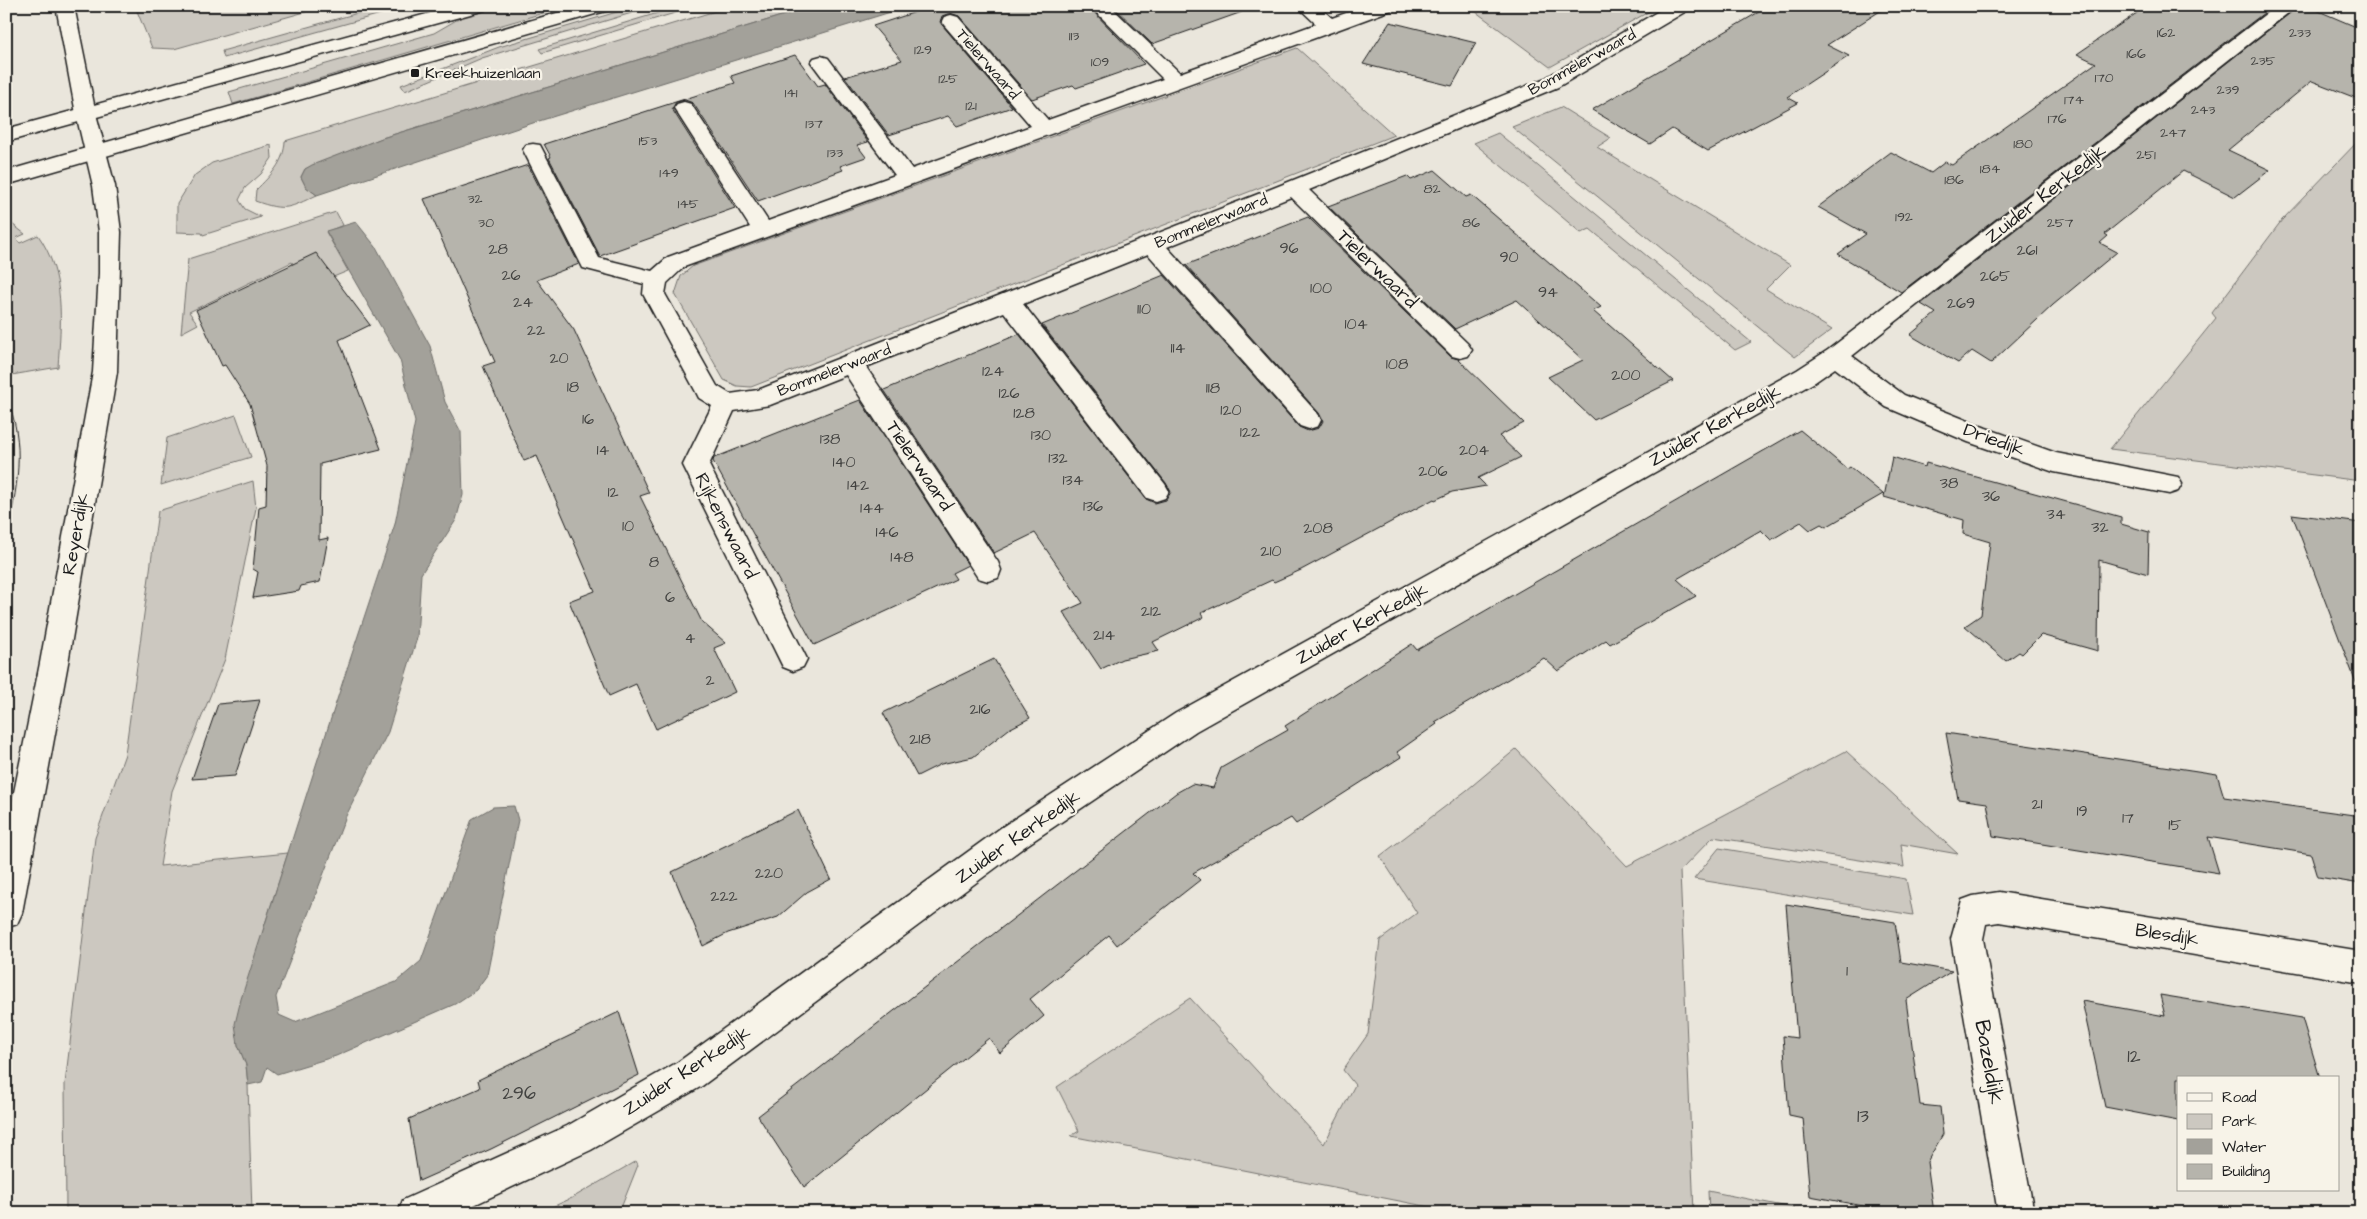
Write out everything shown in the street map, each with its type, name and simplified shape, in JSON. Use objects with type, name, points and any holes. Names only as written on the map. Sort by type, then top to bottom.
[{"type":"street","points":[[65,6],[86,114],[96,153]]},
{"type":"street","points":[[6,136],[478,6]]},
{"type":"street","points":[[6,178],[602,6]]},
{"type":"street","points":[[1099,6],[1176,81]]},
{"type":"street","points":[[1306,6],[1330,26]]},
{"type":"street","points":[[726,402],[708,392],[654,294],[656,280],[676,262],[1384,6]]},
{"type":"street","name":"Bommelerwaard","points":[[726,402],[761,398],[1294,188],[1551,83],[1681,6]]},
{"type":"street","name":"Zuider Kerkedijk","points":[[416,1213],[579,1138],[690,1074],[1013,838],[1186,722],[1806,376],[1836,356],[2288,6]]},
{"type":"street","name":"Tielerwaard","points":[[951,21],[1044,129]]},
{"type":"street","points":[[821,62],[908,178]]},
{"type":"street","points":[[684,108],[763,231]]},
{"type":"street","points":[[533,150],[590,263],[656,280]]},
{"type":"street","name":"Reyerdijk","points":[[6,913],[54,663],[104,372],[110,273],[110,232],[104,186],[96,153]]},
{"type":"street","name":"Tielerwaard","points":[[1294,188],[1460,350]]},
{"type":"street","points":[[1152,244],[1310,420]]},
{"type":"street","points":[[1008,301],[1156,491]]},
{"type":"street","name":"Driedijk","points":[[1836,356],[1894,401],[1977,435],[2054,462],[2169,484]]},
{"type":"street","name":"Tielerwaard","points":[[851,363],[988,570]]},
{"type":"street","name":"Rijkenswaard","points":[[726,402],[696,465],[794,659]]},
{"type":"street","name":"Blesdijk","points":[[1973,911],[1999,907],[2361,967]]},
{"type":"street","name":"Bazeldijk","points":[[1973,911],[1967,939],[2016,1213]]},
{"type":"green space","points":[[135,6],[326,6],[174,49],[152,48]]},
{"type":"green space","points":[[383,6],[409,6],[224,58],[222,51]]},
{"type":"green space","points":[[497,6],[567,6],[233,104],[229,92],[434,33],[465,15]]},
{"type":"green space","points":[[637,6],[655,6],[482,58],[405,91],[401,85],[499,47]]},
{"type":"green space","points":[[681,6],[698,6],[542,53],[539,49]]},
{"type":"green space","points":[[732,6],[814,6],[382,138],[305,169],[301,177],[306,187],[317,195],[287,207],[274,207],[255,201],[256,190],[272,174],[282,156],[285,141]]},
{"type":"green space","points":[[1468,6],[1659,6],[1550,67]]},
{"type":"green space","points":[[1297,48],[1394,135],[751,387],[737,386],[724,380],[675,294],[681,276],[693,266]]},
{"type":"green space","points":[[1561,107],[1611,138],[1597,147],[1790,265],[1766,289],[1832,330],[1795,357],[1512,127]]},
{"type":"green space","points":[[1498,133],[1751,342],[1735,350],[1590,229],[1581,233],[1474,143]]},
{"type":"green space","points":[[2361,138],[2361,481],[2110,449],[2216,318],[2212,313],[2282,220]]},
{"type":"green space","points":[[271,145],[272,158],[261,174],[245,188],[239,200],[245,209],[261,217],[203,235],[202,233],[177,232],[177,204],[195,175],[212,163]]},
{"type":"green space","points":[[336,212],[343,225],[326,232],[348,271],[304,289],[292,262],[189,312],[198,324],[181,333],[188,259]]},
{"type":"green space","points":[[12,224],[25,234],[16,238],[20,243],[38,235],[47,250],[53,266],[60,299],[60,333],[58,367],[6,376],[6,226]]},
{"type":"green space","points":[[236,415],[251,457],[161,485],[167,438]]},
{"type":"green space","points":[[253,481],[256,508],[225,659],[172,791],[160,866],[288,853],[264,927],[238,1045],[246,1065],[248,1085],[252,1213],[66,1213],[65,1084],[95,838],[125,754],[158,511]]},
{"type":"green space","points":[[1516,749],[1627,866],[1846,751],[1958,854],[1901,844],[1904,867],[1713,837],[1680,871],[1694,1213],[1460,1213],[1071,1136],[1079,1131],[1057,1087],[1190,998],[1324,1144],[1355,1085],[1343,1070],[1368,1034],[1380,940],[1417,913],[1380,856],[1467,790]]},
{"type":"green space","points":[[1719,848],[1906,879],[1913,915],[1694,879]]},
{"type":"green space","points":[[636,1161],[638,1165],[619,1213],[539,1213],[572,1198]]},
{"type":"green space","points":[[1708,1191],[1818,1213],[1709,1213]]},
{"type":"water","points":[[814,6],[910,6],[539,121],[317,195],[306,187],[301,177],[305,169],[312,165],[382,138]]},
{"type":"water","points":[[356,222],[376,247],[430,346],[445,402],[461,432],[463,495],[456,520],[421,574],[417,638],[388,732],[346,816],[276,997],[279,1015],[295,1022],[396,982],[421,961],[472,819],[493,807],[514,806],[518,820],[487,975],[476,990],[455,1004],[336,1056],[277,1074],[267,1067],[262,1082],[248,1085],[246,1065],[238,1045],[235,1024],[241,999],[395,524],[415,422],[400,360],[326,231]]},
{"type":"building","points":[[934,6],[1088,6],[1144,64],[1076,88],[1073,85],[1032,99],[959,16],[950,13],[942,16],[940,22],[1012,107],[957,126],[948,116],[889,135],[845,77],[902,60],[873,26]]},
{"type":"building","points":[[1113,6],[1241,6],[1242,12],[1152,44]]},
{"type":"building","points":[[1769,6],[1888,6],[1827,45],[1849,56],[1787,97],[1798,103],[1708,151],[1672,129],[1650,144],[1592,110]]},
{"type":"building","points":[[2147,6],[2273,6],[1901,292],[1838,254],[1866,234],[1818,207],[1891,152],[1931,173],[1945,162],[1952,165],[2096,63],[2077,54]]},
{"type":"building","points":[[2299,6],[2307,6],[2361,29],[2361,100],[2312,81],[2228,150],[2270,170],[2235,197],[2183,171],[2105,234],[2108,236],[2100,243],[2117,252],[2053,305],[1991,363],[1972,351],[1958,363],[1910,335],[1936,313],[1921,304]]},
{"type":"building","points":[[1390,22],[1476,43],[1452,86],[1363,64]]},
{"type":"building","points":[[795,55],[818,86],[825,84],[868,142],[857,145],[866,157],[840,166],[843,170],[758,201],[693,103],[685,100],[676,102],[672,109],[735,208],[600,256],[549,158],[551,157],[544,144],[735,83],[731,76]]},
{"type":"building","points":[[528,165],[579,264],[537,280],[574,330],[649,493],[640,496],[702,622],[726,643],[714,648],[735,692],[656,729],[636,684],[609,696],[569,601],[595,591],[537,456],[524,461],[483,366],[495,362],[424,199]]},
{"type":"building","points":[[1435,170],[1466,197],[1471,195],[1601,307],[1593,311],[1673,381],[1594,420],[1548,377],[1583,360],[1517,300],[1455,329],[1328,206],[1407,176],[1411,180]]},
{"type":"building","points":[[1308,217],[1451,357],[1458,359],[1524,423],[1499,436],[1521,457],[1478,478],[1486,486],[1452,492],[1434,499],[1301,570],[1274,582],[1272,580],[1201,613],[1204,617],[1153,642],[1159,651],[1122,659],[1101,669],[1063,612],[1083,603],[1035,533],[994,553],[884,390],[1019,334],[1146,499],[1155,503],[1166,500],[1171,492],[1166,483],[1042,325],[1164,275],[1299,427],[1308,431],[1319,428],[1323,421],[1319,413],[1186,265]]},
{"type":"building","points":[[316,253],[370,325],[339,340],[381,449],[320,464],[319,540],[328,538],[320,582],[301,586],[299,591],[253,598],[258,572],[253,569],[259,507],[266,505],[267,466],[250,404],[225,365],[222,366],[196,310]]},
{"type":"building","points":[[860,400],[968,565],[952,573],[956,579],[814,645],[713,461],[714,458]]},
{"type":"building","points":[[1800,430],[1847,469],[1850,467],[1883,494],[1826,527],[1821,524],[1810,530],[1801,522],[1771,540],[1761,530],[1677,579],[1696,596],[1610,644],[1606,640],[1558,671],[1544,658],[1435,722],[1437,724],[1397,752],[1401,757],[1296,824],[1291,818],[1193,873],[1200,880],[1117,945],[1109,935],[1030,999],[1044,1016],[1000,1053],[989,1038],[804,1187],[758,1116],[1176,793],[1192,784],[1213,788],[1221,768],[1288,730],[1285,726],[1412,644],[1417,650]]},
{"type":"building","points":[[1892,457],[1925,467],[1926,463],[2121,517],[2121,524],[2149,532],[2148,574],[2099,560],[2098,651],[2041,635],[2022,654],[2019,652],[2006,661],[1965,626],[1981,615],[1990,542],[1963,534],[1964,520],[1884,497]]},
{"type":"building","points":[[2292,514],[2361,523],[2361,684],[2357,685]]},
{"type":"building","points":[[994,659],[1030,718],[1009,729],[973,757],[941,764],[917,776],[883,713]]},
{"type":"building","points":[[260,700],[235,776],[192,779],[218,704]]},
{"type":"building","points":[[1946,733],[2217,774],[2224,797],[2361,816],[2361,884],[2318,877],[2311,854],[2208,837],[2219,873],[1993,836],[1987,803],[1958,799]]},
{"type":"building","points":[[798,810],[831,879],[807,892],[778,917],[728,933],[703,946],[672,872]]},
{"type":"building","points":[[1786,904],[1895,922],[1901,962],[1952,971],[1906,1000],[1920,1105],[1940,1107],[1943,1134],[1927,1162],[1934,1213],[1901,1213],[1810,1196],[1803,1118],[1789,1115],[1783,1036],[1797,1038]]},
{"type":"building","points":[[2160,995],[2302,1018],[2319,1076],[2177,1076],[2177,1121],[2105,1107],[2082,1001],[2165,1016]]},
{"type":"building","points":[[619,1012],[639,1075],[491,1149],[419,1181],[409,1119],[480,1088],[478,1080]]},
{"type":"tram line","points":[[6,397],[16,432],[18,450],[14,502],[6,538]]},
{"type":"place","name":"Kreekhuizenlaan","points":[[415,73]]}]
